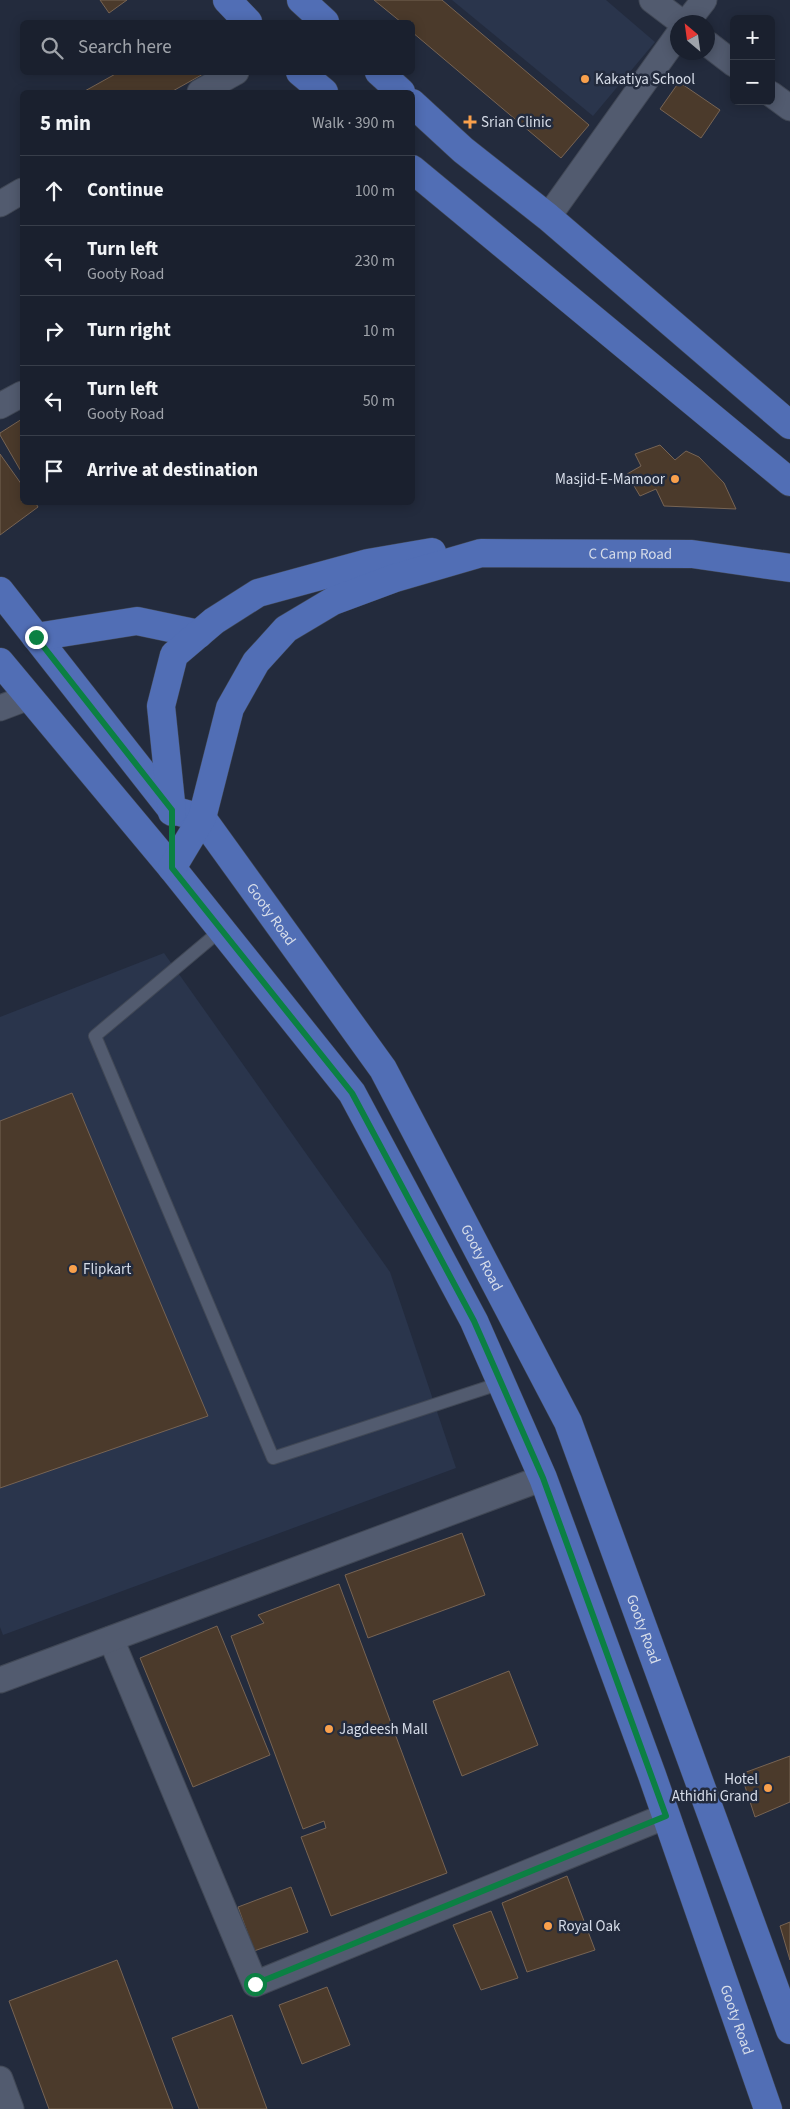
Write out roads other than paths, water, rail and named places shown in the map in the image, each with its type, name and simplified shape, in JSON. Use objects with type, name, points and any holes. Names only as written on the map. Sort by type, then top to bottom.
[{"type":"main road","points":[[227,0],[246,20]]},
{"type":"main road","points":[[301,0],[323,20]]},
{"type":"main road","points":[[304,75],[322,90]]},
{"type":"main road","points":[[383,75],[399,90]]},
{"type":"main road","points":[[415,106],[463,150],[548,216],[790,425]]},
{"type":"main road","points":[[416,176],[790,482]]},
{"type":"main road","points":[[172,868],[172,810],[161,706],[174,655],[214,621],[258,593],[368,563],[446,550],[470,556]]},
{"type":"main road","name":"C Camp Road","points":[[470,556],[481,553],[692,554],[790,568]]},
{"type":"main road","points":[[172,868],[202,818],[230,708],[256,662],[286,629],[333,600],[395,578],[470,556]]},
{"type":"main road","points":[[0,591],[172,810],[202,818]]},
{"type":"main road","points":[[36,637],[137,621],[199,634]]},
{"type":"main road","name":"Gooty Road","points":[[0,662],[172,868],[352,1093],[474,1321],[543,1478],[666,1816],[768,2109]]},
{"type":"main road","name":"Gooty Road","points":[[202,818],[383,1069],[568,1422],[790,2030]]},
{"type":"street","points":[[652,0],[671,15]]},
{"type":"street","points":[[692,15],[704,0]]},
{"type":"street","points":[[548,216],[670,47]]},
{"type":"street","points":[[715,49],[730,61]]},
{"type":"street","points":[[204,90],[231,75]]},
{"type":"street","points":[[775,97],[790,108]]},
{"type":"street","points":[[0,204],[20,193]]},
{"type":"street","points":[[0,406],[20,395]]},
{"type":"street","points":[[0,708],[29,697]]},
{"type":"street","points":[[0,1680],[543,1478]]},
{"type":"street","points":[[111,1640],[255,1984],[666,1816]]},
{"type":"street","points":[[0,2079],[11,2109]]},
{"type":"lane","points":[[221,930],[95,1036],[273,1458],[501,1383]]},
{"type":"place","name":"Kakatiya School","points":[[585,79]]},
{"type":"place","name":"Srian Clinic","points":[[470,122]]},
{"type":"place","name":"Masjid-E-Mamoor","points":[[675,479]]},
{"type":"place","name":"Flipkart","points":[[73,1269]]},
{"type":"place","name":"Jagdeesh Mall","points":[[329,1729]]},
{"type":"place","name":"Hotel Athidhi Grand","points":[[768,1788]]},
{"type":"place","name":"Royal Oak","points":[[548,1926]]}]
